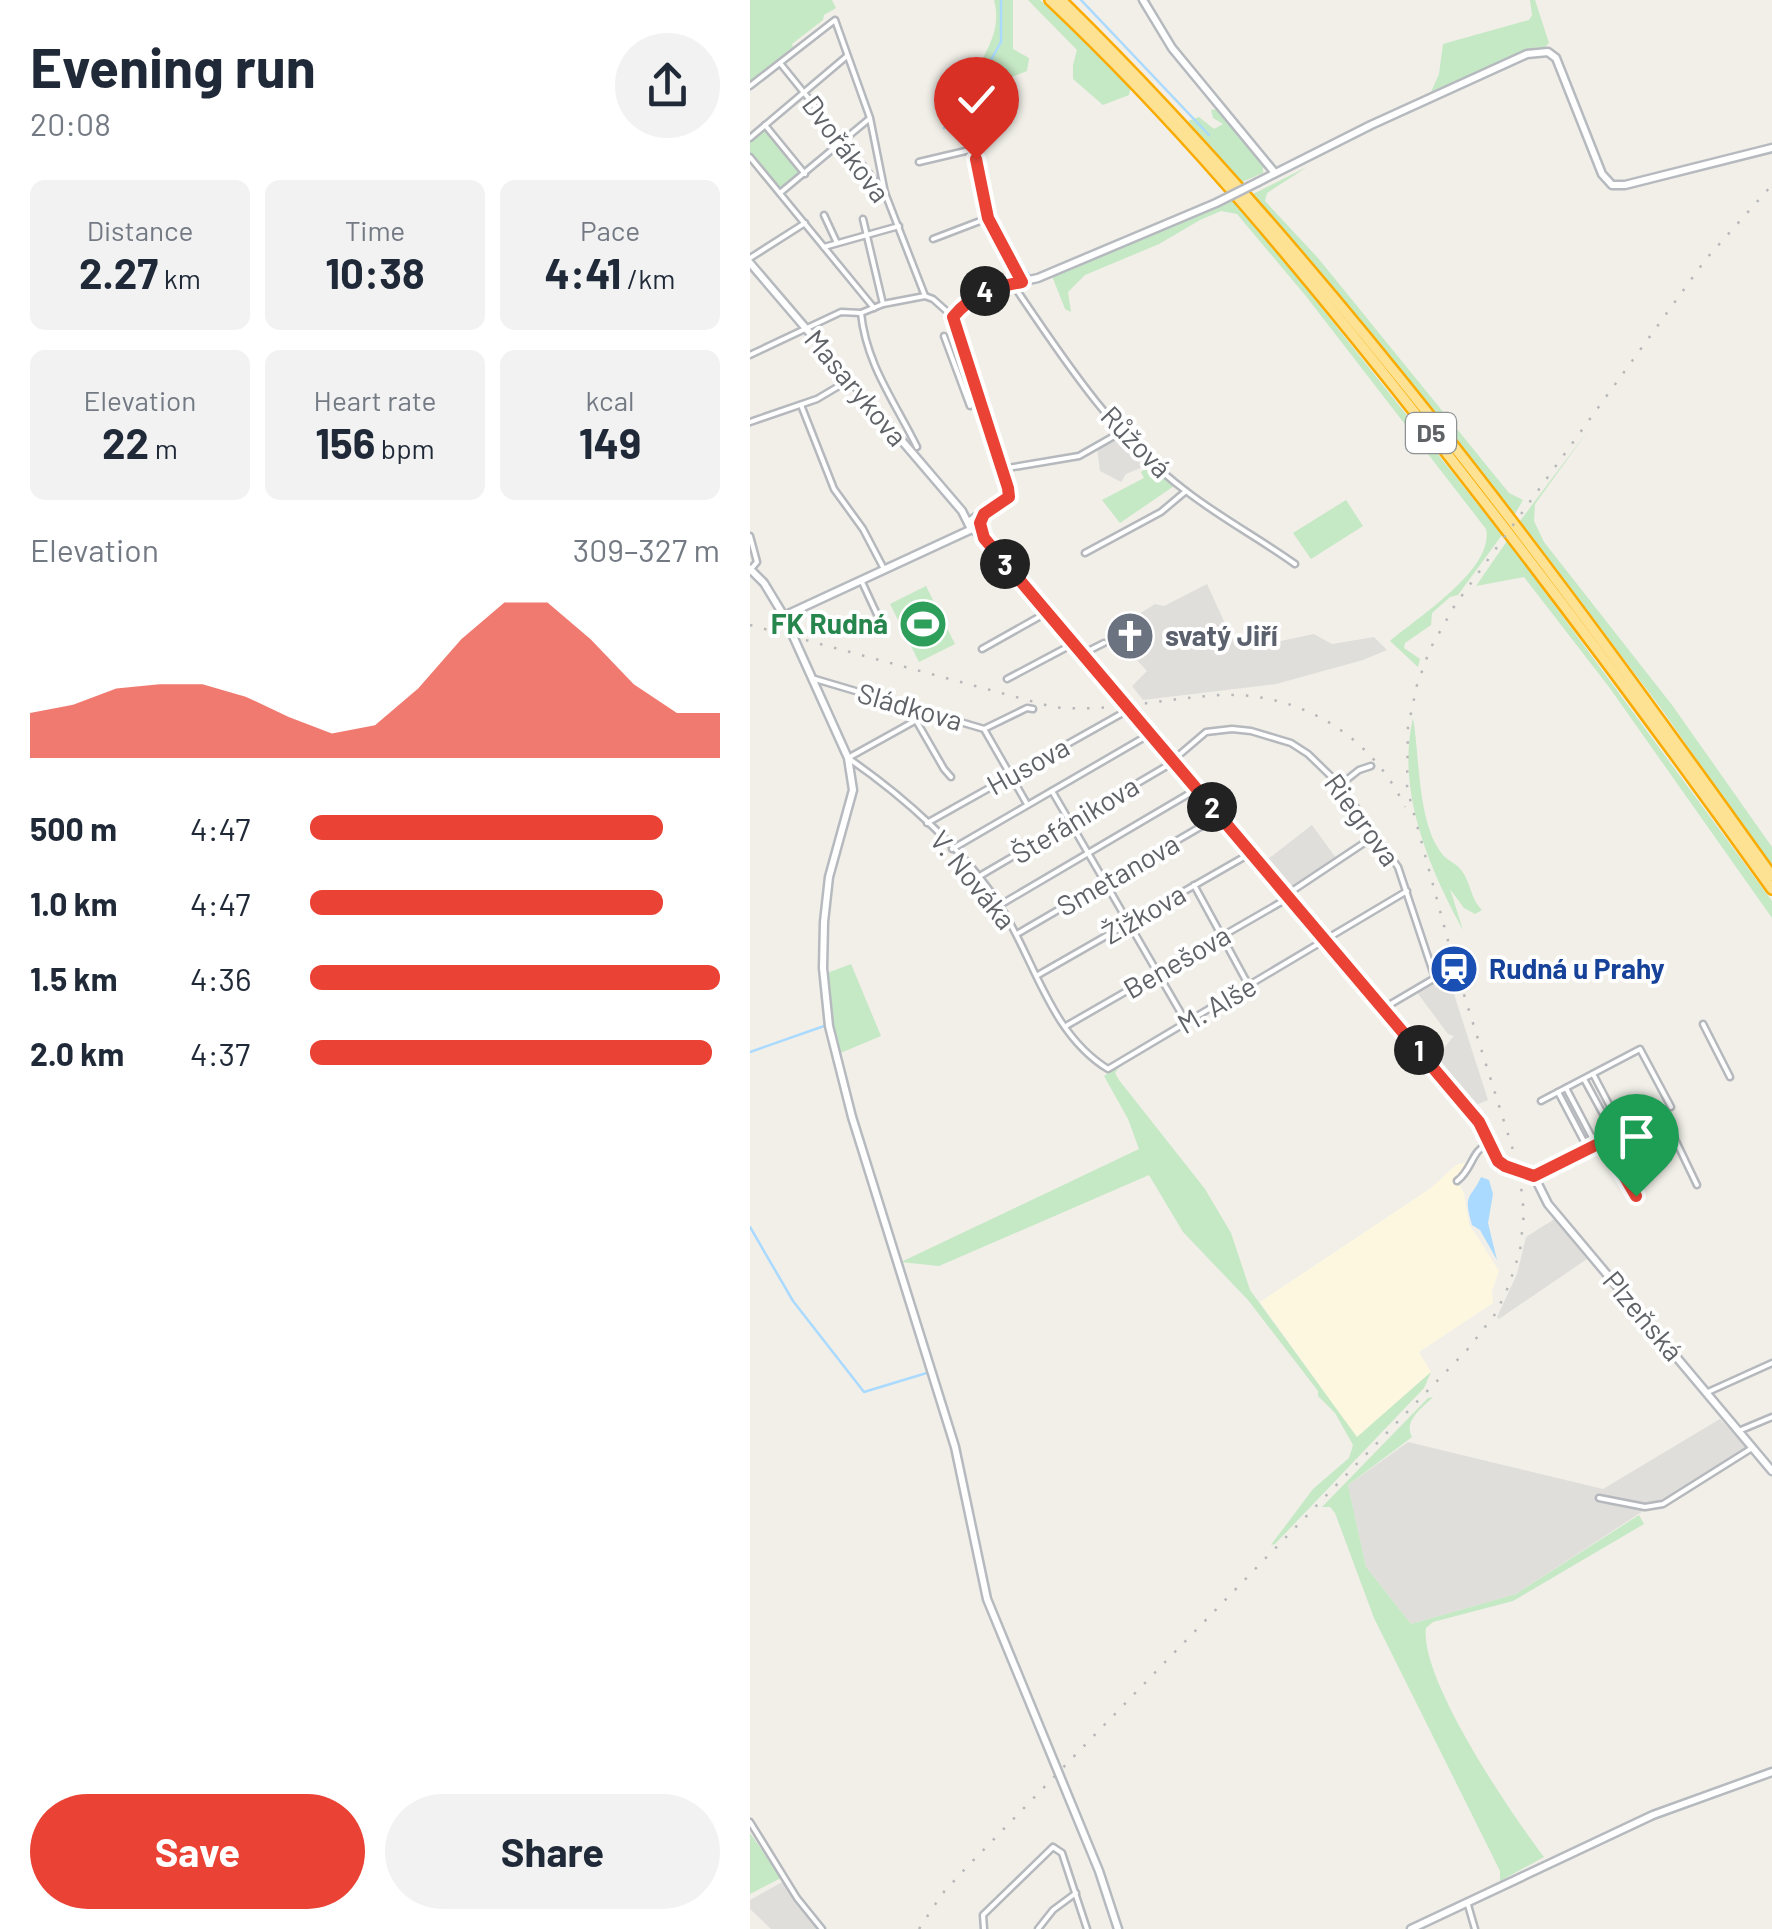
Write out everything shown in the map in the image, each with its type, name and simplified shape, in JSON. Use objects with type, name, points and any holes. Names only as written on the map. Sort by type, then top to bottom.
[{"type":"highway","name":"D5","points":[[1050,0],[1152,103],[1321,296],[1570,613],[1772,889]]},
{"type":"highway","name":"D5","points":[[1062,0],[1230,176],[1339,305],[1576,609],[1772,876]]},
{"type":"street","points":[[1143,0],[1172,48],[1275,173]]},
{"type":"street","points":[[750,86],[836,20],[870,118],[885,193]]},
{"type":"street","points":[[953,317],[988,289],[1072,264],[1216,203],[1371,124],[1527,54],[1542,51],[1556,58],[1602,174],[1612,185],[1626,185],[1772,148]]},
{"type":"street","points":[[750,138],[847,56]]},
{"type":"street","name":"Dvořákova","points":[[780,63],[885,193],[925,296]]},
{"type":"street","points":[[780,193],[870,118]]},
{"type":"street","points":[[764,126],[804,174]]},
{"type":"street","points":[[919,162],[974,149],[988,218],[1022,282]]},
{"type":"street","points":[[750,157],[874,308]]},
{"type":"street","points":[[824,216],[837,243]]},
{"type":"street","points":[[933,240],[988,218]]},
{"type":"street","points":[[863,219],[884,304]]},
{"type":"street","points":[[751,266],[805,223]]},
{"type":"street","points":[[824,246],[899,226]]},
{"type":"street","name":"Masarykova","points":[[751,266],[974,523]]},
{"type":"street","name":"Růžová","points":[[1012,284],[1074,376],[1123,431],[1186,492],[1295,564]]},
{"type":"street","points":[[750,355],[841,312],[861,313],[925,296],[933,299],[953,317],[1009,497],[961,531],[784,616]]},
{"type":"street","points":[[861,313],[870,362],[903,415],[917,447]]},
{"type":"street","points":[[944,336],[970,406]]},
{"type":"street","points":[[959,376],[970,372]]},
{"type":"street","points":[[750,422],[800,405],[849,380]]},
{"type":"street","points":[[800,405],[830,477],[884,569]]},
{"type":"street","points":[[1002,470],[1079,456],[1123,431]]},
{"type":"street","points":[[904,445],[912,438]]},
{"type":"street","points":[[1085,553],[1161,512],[1186,492]]},
{"type":"street","points":[[974,523],[1382,1008]]},
{"type":"street","points":[[750,536],[757,562],[750,569],[764,582],[784,616],[848,758],[853,790],[836,844],[824,922],[824,968],[829,1026],[852,1117],[955,1447],[988,1599],[1099,1871],[1118,1929]]},
{"type":"street","points":[[861,580],[881,623]]},
{"type":"street","points":[[982,649],[1046,613]]},
{"type":"street","points":[[1082,654],[1104,642]]},
{"type":"street","points":[[1007,679],[1073,644]]},
{"type":"street","name":"Sládkova","points":[[810,678],[984,728],[1028,804]]},
{"type":"street","points":[[984,728],[1032,709]]},
{"type":"street","name":"Husova","points":[[927,823],[1128,710]]},
{"type":"street","points":[[848,758],[930,713]]},
{"type":"street","points":[[916,722],[951,777]]},
{"type":"street","name":"Riegrova","points":[[1172,761],[1206,732],[1252,730],[1291,743],[1340,785],[1398,867],[1435,978],[1382,1008]]},
{"type":"street","points":[[952,849],[1150,734]]},
{"type":"street","name":"V. Nováka","points":[[848,758],[898,793],[978,878],[1017,934],[1065,1027],[1108,1069]]},
{"type":"street","name":"Štefánikova","points":[[978,878],[1172,761]]},
{"type":"street","points":[[1340,785],[1358,770],[1370,766]]},
{"type":"street","points":[[1000,905],[1197,789]]},
{"type":"street","points":[[1052,791],[1186,1022]]},
{"type":"street","name":"Smetanova","points":[[1017,934],[1219,816]]},
{"type":"street","name":"Benešova","points":[[1065,1027],[1284,901],[1376,836]]},
{"type":"street","name":"Žižkova","points":[[1036,976],[1250,853]]},
{"type":"street","points":[[1194,886],[1249,986]]},
{"type":"street","name":"M. Alše","points":[[1108,1069],[1407,891]]},
{"type":"street","name":"Plzeňská","points":[[1382,1008],[1479,1122],[1498,1161],[1534,1176],[1548,1204],[1772,1471]]},
{"type":"street","points":[[1703,1024],[1730,1077]]},
{"type":"street","points":[[1542,1101],[1640,1050],[1671,1107]]},
{"type":"street","points":[[1593,1074],[1623,1131]]},
{"type":"street","points":[[1584,1078],[1615,1136]]},
{"type":"street","points":[[1566,1088],[1596,1145]]},
{"type":"street","points":[[1558,1092],[1588,1149]]},
{"type":"street","points":[[1534,1176],[1662,1112],[1697,1185]]},
{"type":"street","points":[[1604,1141],[1636,1196]]},
{"type":"street","points":[[1457,1181],[1468,1172],[1476,1152],[1491,1142]]},
{"type":"street","points":[[1708,1392],[1772,1363]]},
{"type":"street","points":[[1741,1430],[1772,1417]]},
{"type":"street","points":[[1599,1498],[1645,1507],[1663,1504],[1754,1446]]},
{"type":"street","points":[[1411,1929],[1653,1815],[1772,1772]]},
{"type":"street","points":[[750,1822],[797,1898],[822,1929]]},
{"type":"street","points":[[984,1929],[983,1915],[1051,1847],[1059,1848],[1088,1929]]},
{"type":"street","points":[[1038,1929],[1076,1893]]},
{"type":"street","points":[[1466,1902],[1475,1929]]},
{"type":"shaded area","points":[[1121,435],[1150,464],[1126,474],[1121,482],[1100,471],[1097,448]]},
{"type":"shaded area","points":[[1207,584],[1239,646],[1314,634],[1332,644],[1374,637],[1387,650],[1276,684],[1143,700],[1132,686],[1147,671],[1135,658],[1154,644],[1136,616],[1155,604],[1164,606]]},
{"type":"shaded area","points":[[1312,825],[1336,858],[1288,890],[1264,862]]},
{"type":"shaded area","points":[[1433,983],[1449,983],[1453,991],[1488,1100],[1471,1107],[1435,1059],[1454,1036],[1448,1034],[1416,991]]},
{"type":"shaded area","points":[[1466,1162],[1455,1178],[1464,1193],[1469,1224],[1499,1271],[1492,1291],[1493,1303],[1419,1352],[1431,1372],[1357,1438],[1260,1302],[1431,1188],[1456,1165]]},
{"type":"shaded area","points":[[1556,1218],[1587,1259],[1499,1319],[1517,1274],[1526,1237]]},
{"type":"shaded area","points":[[1720,1419],[1747,1447],[1726,1464],[1657,1502],[1516,1594],[1411,1624],[1366,1567],[1348,1485],[1408,1442],[1603,1489]]},
{"type":"shaded area","points":[[784,1881],[819,1929],[771,1929],[750,1909],[750,1900]]},
{"type":"green space","points":[[750,0],[832,0],[836,8],[750,81]]},
{"type":"green space","points":[[994,0],[1013,0],[1013,49],[1029,58],[1027,71],[999,84],[990,94],[987,126],[973,75],[995,30]]},
{"type":"green space","points":[[1028,0],[1040,0],[1131,85],[1129,95],[1103,105],[1073,79],[1077,50]]},
{"type":"green space","points":[[1530,0],[1535,0],[1549,43],[1545,47],[1531,48],[1431,92],[1439,74],[1443,44],[1529,20]]},
{"type":"green space","points":[[1219,109],[1263,163],[1263,173],[1242,182],[1188,121],[1199,117],[1214,129],[1223,124],[1213,118],[1211,110]]},
{"type":"green space","points":[[765,129],[801,172],[781,189],[750,153],[750,142]]},
{"type":"green space","points":[[1307,167],[1267,193],[1265,201],[1318,258],[1509,493],[1523,500],[1513,517],[1398,369],[1251,195]]},
{"type":"green space","points":[[1235,199],[1502,535],[1458,595],[1432,613],[1431,625],[1405,643],[1404,648],[1420,659],[1418,667],[1390,641],[1466,576],[1485,544],[1486,529],[1305,295],[1237,214],[1221,211],[1159,244],[1085,275],[1068,292],[1071,312],[1065,309],[1052,276]]},
{"type":"green space","points":[[1590,428],[1535,504],[1534,521],[1544,542],[1672,705],[1772,847],[1772,868],[1663,711],[1520,521]]},
{"type":"green space","points":[[1151,465],[1174,486],[1120,523],[1102,500],[1144,478],[1141,472]]},
{"type":"green space","points":[[1346,500],[1363,526],[1311,559],[1293,533]]},
{"type":"green space","points":[[1507,541],[1772,901],[1772,918],[1609,687],[1524,577],[1476,586]]},
{"type":"green space","name":"FK Rudná","points":[[926,586],[955,644],[919,662],[890,604]]},
{"type":"green space","points":[[1413,718],[1428,826],[1443,855],[1464,875],[1482,910],[1475,914],[1464,908],[1450,889],[1463,930],[1438,881],[1412,801],[1409,746]]},
{"type":"green space","points":[[851,964],[881,1036],[838,1054],[829,1011],[827,973]]},
{"type":"green space","points":[[1119,1067],[1115,1073],[1119,1080],[1205,1189],[1231,1233],[1250,1290],[1357,1437],[1431,1372],[1424,1388],[1275,1544],[1271,1545],[1313,1489],[1349,1458],[1353,1445],[1335,1413],[1318,1396],[1248,1300],[1183,1232],[1149,1175],[939,1266],[901,1262],[1139,1149],[1128,1119],[1104,1076]]},
{"type":"green space","points":[[1433,1397],[1412,1420],[1412,1437],[1348,1485],[1366,1567],[1411,1624],[1516,1594],[1639,1515],[1644,1524],[1513,1601],[1433,1622],[1426,1628],[1428,1651],[1452,1712],[1491,1780],[1544,1857],[1500,1881],[1500,1871],[1374,1618],[1335,1513],[1330,1507],[1322,1507],[1428,1398]]},
{"type":"green space","points":[[750,1833],[781,1878],[750,1894]]},
{"type":"water","points":[[1481,1177],[1489,1180],[1493,1194],[1488,1223],[1497,1260],[1480,1230],[1472,1225],[1469,1214],[1469,1198]]},
{"type":"waterway","points":[[1001,0],[1001,42],[986,69],[981,150],[997,230],[1035,283]]},
{"type":"waterway","points":[[1081,0],[1209,135]]},
{"type":"waterway","points":[[944,128],[985,67]]},
{"type":"waterway","points":[[750,1052],[827,1025]]},
{"type":"waterway","points":[[750,1227],[793,1301],[864,1392],[930,1372]]},
{"type":"railway","points":[[919,1929],[942,1894],[965,1869],[1467,1350],[1496,1313],[1520,1251],[1524,1213],[1519,1169],[1454,963],[1407,788],[1408,727],[1417,685],[1430,649],[1455,605],[1706,259],[1772,185]]},
{"type":"railway","points":[[750,625],[1053,707],[1116,707],[1221,695],[1278,701],[1305,710],[1353,740],[1391,782],[1405,807]]},
{"type":"place","name":"FK Rudná","points":[[923,624]]},
{"type":"place","name":"svatý Jiří","points":[[1130,636]]},
{"type":"place","name":"Rudná u Prahy","points":[[1454,969]]},
{"type":"route","points":[[976,159],[988,218],[1022,282],[988,289],[953,317],[1008,488],[1009,497],[984,514],[980,523],[984,538],[1479,1122],[1498,1161],[1534,1176],[1604,1141],[1636,1196]]}]
